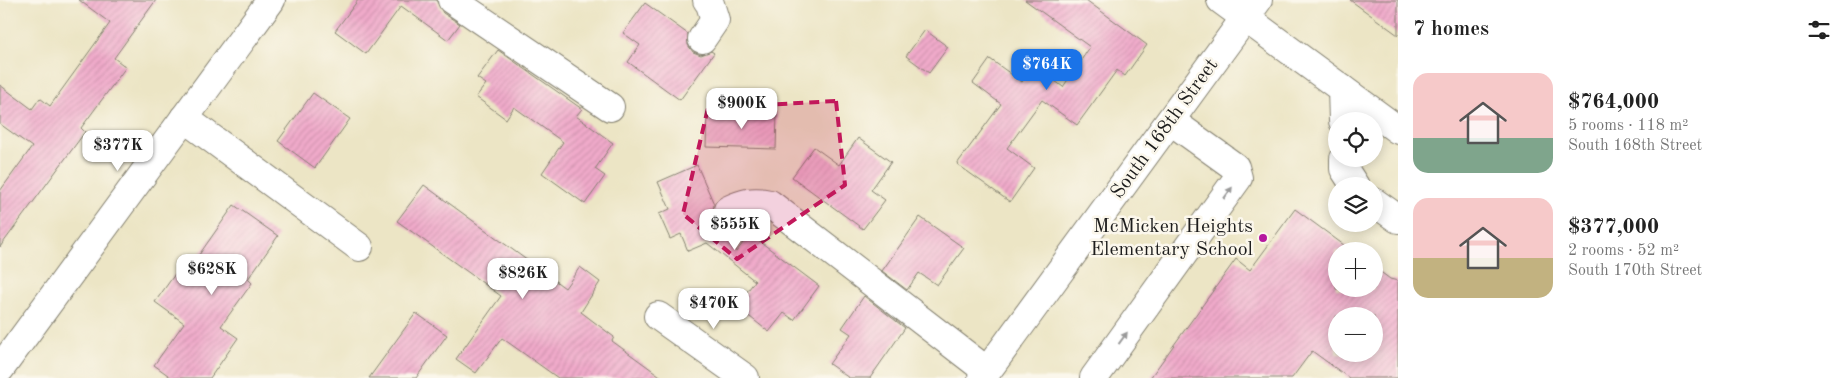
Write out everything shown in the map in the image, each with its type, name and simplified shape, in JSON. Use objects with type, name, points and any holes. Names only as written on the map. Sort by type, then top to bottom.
[{"type":"street","points":[[452,0],[610,107]]},
{"type":"street","points":[[702,39],[715,20],[707,0]]},
{"type":"street","points":[[1221,0],[1252,9],[1342,89],[1398,130]]},
{"type":"street","points":[[0,369],[184,118],[259,4]]},
{"type":"street","name":"South 168th Street","points":[[985,375],[1252,9]]},
{"type":"street","points":[[1342,89],[1343,112]]},
{"type":"street","points":[[184,118],[359,247]]},
{"type":"street","points":[[1094,378],[1238,178],[1235,167],[1171,121]]},
{"type":"street","points":[[728,210],[745,202],[758,201],[770,204],[985,375]]},
{"type":"street","points":[[1383,208],[1398,219]]},
{"type":"street","points":[[658,316],[745,378]]},
{"type":"highlighted area","points":[[836,101],[845,185],[737,259],[683,214],[708,108]]},
{"type":"building","points":[[79,0],[156,0],[114,58],[126,67],[81,128],[85,132],[0,247],[0,191],[32,147],[0,124],[0,85],[32,109],[40,98],[50,106],[110,23]]},
{"type":"building","points":[[358,0],[436,0],[443,13],[460,24],[448,40],[401,6],[366,54],[335,31]]},
{"type":"building","points":[[1025,0],[1086,0],[1147,45],[1125,76],[1117,70],[1077,125],[1042,100],[1007,148],[1034,168],[1010,202],[957,164],[1001,104],[973,83],[990,59],[1022,82],[1034,65],[1063,87],[1090,47]]},
{"type":"building","points":[[1350,0],[1398,0],[1398,35]]},
{"type":"building","points":[[645,3],[688,34],[688,45],[693,52],[701,55],[711,51],[714,53],[680,100],[628,62],[640,45],[623,33]]},
{"type":"building","points":[[925,30],[948,47],[929,73],[906,56]]},
{"type":"building","points":[[498,50],[582,109],[576,116],[613,143],[595,169],[605,176],[585,204],[542,173],[563,142],[514,107],[506,119],[476,97],[486,84],[477,78]]},
{"type":"building","points":[[313,93],[350,119],[315,168],[278,141]]},
{"type":"building","points":[[707,112],[777,113],[776,149],[706,147]]},
{"type":"building","points":[[858,138],[891,162],[871,190],[885,200],[863,229],[792,177],[814,147],[839,165]]},
{"type":"building","points":[[697,165],[714,204],[714,216],[723,224],[736,252],[750,234],[819,286],[794,320],[784,313],[769,332],[736,306],[755,281],[707,243],[688,251],[681,234],[670,239],[659,214],[670,209],[658,182]]},
{"type":"building","points":[[424,185],[565,288],[580,267],[600,282],[581,312],[614,337],[612,341],[663,378],[558,378],[502,338],[476,373],[456,359],[501,296],[397,221]]},
{"type":"building","points":[[234,205],[278,236],[248,279],[252,283],[221,326],[238,338],[210,378],[172,378],[154,365],[184,323],[155,302],[175,274],[182,279]]},
{"type":"building","points":[[1295,209],[1340,242],[1328,242],[1328,297],[1383,297],[1383,274],[1390,279],[1398,281],[1398,378],[1349,378],[1312,351],[1292,378],[1150,378],[1236,259],[1250,270]]},
{"type":"building","points":[[920,217],[964,248],[937,285],[919,273],[907,290],[882,271]]},
{"type":"building","points":[[864,296],[905,328],[870,378],[849,378],[829,364],[851,334],[842,328]]},
{"type":"building","points":[[416,313],[447,335],[416,378],[369,378]]},
{"type":"place","name":"McMicken Heights Elementary School","points":[[1263,238]]}]
